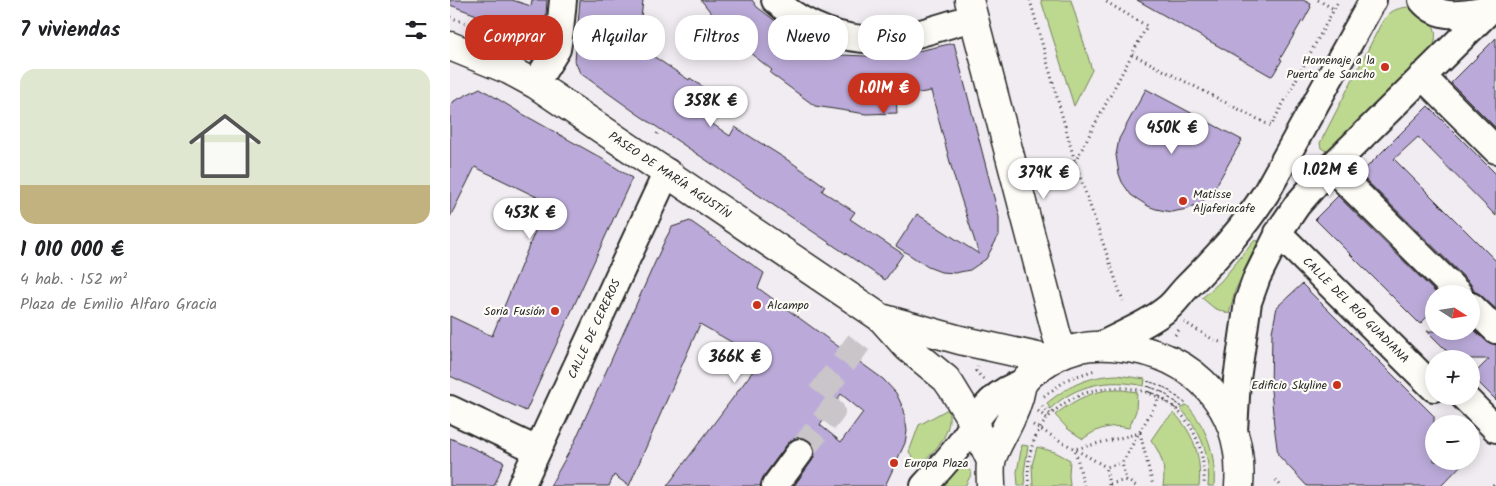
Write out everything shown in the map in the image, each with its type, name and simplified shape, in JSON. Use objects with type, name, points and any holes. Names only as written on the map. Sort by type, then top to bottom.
[{"type":"main road","points":[[971,9],[1058,336],[1057,356]]},
{"type":"main road","name":"PASEO DE MARÍA AGUSTÍN","points":[[451,49],[509,70],[535,84],[881,318],[907,347],[946,380],[973,422],[991,474]]},
{"type":"main road","name":"PASEO DE MARÍA AGUSTÍN","points":[[881,318],[960,340],[1057,356]]},
{"type":"main road","points":[[991,474],[1016,408],[1031,392],[1057,356],[1075,348],[1099,357],[1146,351],[1168,358],[1197,376],[1224,411],[1234,431],[1239,456],[1240,485]]},
{"type":"street","points":[[535,84],[556,49],[563,0]]},
{"type":"street","points":[[775,0],[810,24],[839,36],[855,39],[898,37],[971,9]]},
{"type":"street","points":[[1099,357],[1169,306],[1214,261],[1250,218],[1266,193],[1373,0]]},
{"type":"street","points":[[1422,0],[1426,5],[1443,14],[1467,14],[1492,5]]},
{"type":"street","points":[[1234,431],[1238,370],[1248,302],[1257,277],[1282,226],[1325,173],[1492,5]]},
{"type":"street","points":[[1422,76],[1496,150]]},
{"type":"street","name":"CALLE DE CEREROS","points":[[520,486],[667,172]]},
{"type":"street","points":[[1342,179],[1450,285]]},
{"type":"street","name":"CALLE DEL RÍO GUADIANA","points":[[1282,226],[1425,359]]},
{"type":"street","name":"CALLE DEL RÍO GUADIANA","points":[[1282,226],[1425,378]]},
{"type":"street","points":[[1480,315],[1496,330]]},
{"type":"street","points":[[924,486],[948,459],[973,422],[996,396],[1008,387],[1031,392]]},
{"type":"street","points":[[1451,405],[1460,415]]},
{"type":"street","points":[[1472,405],[1496,429]]},
{"type":"street","points":[[450,409],[537,450]]},
{"type":"street","points":[[1480,434],[1496,449]]},
{"type":"street","points":[[775,486],[797,456]]},
{"type":"path","points":[[1030,0],[1075,162],[1123,301]]},
{"type":"path","points":[[1075,162],[1147,26],[1103,0]]},
{"type":"path","points":[[1318,0],[1334,9]]},
{"type":"path","points":[[1132,54],[1271,126],[1339,0]]},
{"type":"path","points":[[450,17],[465,23]]},
{"type":"path","points":[[1184,322],[1214,340],[1226,343]]},
{"type":"path","points":[[1031,392],[1044,395],[1099,357]]},
{"type":"path","points":[[979,364],[976,371],[987,384]]},
{"type":"path","points":[[1162,377],[1169,382]]},
{"type":"path","points":[[1151,379],[1154,395]]},
{"type":"path","points":[[1136,486],[1126,480],[1122,463],[1140,433],[1157,382]]},
{"type":"path","points":[[1154,395],[1164,385]]},
{"type":"path","points":[[1029,486],[1029,462],[1033,446],[1044,424],[1051,415],[1079,394],[1113,386],[1131,388],[1154,395],[1166,401],[1188,422],[1202,453],[1205,470],[1204,486]]},
{"type":"path","points":[[1166,401],[1174,391],[1174,408]]},
{"type":"path","points":[[1174,408],[1184,399]]},
{"type":"path","points":[[1042,406],[1051,415]]},
{"type":"path","points":[[1038,410],[1044,424]]},
{"type":"path","points":[[1034,414],[1075,449],[1106,467],[1122,463]]},
{"type":"path","points":[[1029,422],[1044,424]]},
{"type":"path","points":[[1037,422],[1044,424]]},
{"type":"path","points":[[1075,449],[1140,433]]},
{"type":"path","points":[[1140,433],[1153,486]]},
{"type":"path","points":[[1027,444],[1033,446]]},
{"type":"path","points":[[1075,449],[1084,486]]},
{"type":"path","points":[[1106,467],[1109,485],[1126,480]]},
{"type":"path","points":[[1276,480],[1281,486]]},
{"type":"path","points":[[1493,486],[1496,483]]},
{"type":"green space","points":[[1041,0],[1071,0],[1092,70],[1074,106]]},
{"type":"green space","points":[[1409,7],[1418,11],[1433,25],[1435,38],[1433,48],[1330,151],[1321,148],[1320,143],[1381,24],[1392,11]]},
{"type":"green space","points":[[1255,240],[1258,241],[1235,291],[1229,314],[1214,308],[1202,298],[1221,281]]},
{"type":"green space","points":[[1117,375],[1145,379],[1144,386],[1119,383],[1094,385],[1071,394],[1050,409],[1047,403],[1079,383],[1097,377]]},
{"type":"green space","points":[[1107,390],[1137,392],[1136,411],[1129,428],[1117,426],[1105,428],[1083,439],[1068,429],[1055,415],[1079,399]]},
{"type":"green space","points":[[1187,405],[1200,423],[1209,443],[1214,464],[1214,486],[1208,486],[1208,464],[1203,444],[1194,426],[1181,409]]},
{"type":"green space","points":[[948,409],[949,418],[946,433],[937,447],[920,466],[909,452],[919,425]]},
{"type":"green space","points":[[1174,413],[1187,429],[1195,446],[1200,476],[1199,486],[1163,486],[1164,473],[1162,462],[1151,440],[1162,424]]},
{"type":"green space","points":[[1022,445],[1028,446],[1024,473],[1025,486],[1018,486],[1017,472]]},
{"type":"green space","points":[[1037,447],[1055,452],[1070,460],[1070,486],[1033,486],[1032,465]]},
{"type":"green space","points":[[958,467],[966,467],[972,473],[965,486],[940,486]]},
{"type":"building","points":[[450,0],[512,0],[531,6],[532,0],[547,0],[546,15],[477,15],[450,5]]},
{"type":"building","points":[[580,0],[643,0],[641,15],[579,15]]},
{"type":"building","points":[[701,0],[752,0],[757,7],[768,15],[768,60],[848,60],[848,55],[858,56],[858,60],[924,60],[924,50],[954,43],[999,217],[999,235],[986,259],[970,270],[955,273],[941,272],[928,267],[896,246],[917,214],[979,254],[954,177],[931,91],[896,97],[897,113],[866,114],[815,106],[770,73],[772,70],[758,59],[758,15],[713,15]]},
{"type":"building","points":[[1137,0],[1303,0],[1311,4],[1311,7],[1271,76]]},
{"type":"building","points":[[1496,38],[1496,128],[1451,83]]},
{"type":"building","points":[[659,60],[689,80],[690,78],[716,96],[701,116],[730,136],[735,127],[794,164],[825,186],[822,191],[855,212],[850,219],[903,254],[885,280],[636,113],[580,73],[575,61]]},
{"type":"building","points":[[480,88],[632,178],[526,411],[450,376],[450,316],[492,336],[547,202],[475,167],[450,217],[450,108],[454,101]]},
{"type":"building","points":[[1146,89],[1242,140],[1213,191],[1203,201],[1188,209],[1171,212],[1148,206],[1131,195],[1119,174],[1116,155],[1119,139]]},
{"type":"building","points":[[1428,106],[1496,174],[1496,216],[1418,137],[1394,159],[1496,261],[1496,309],[1480,294],[1480,285],[1471,285],[1360,174]]},
{"type":"building","points":[[1338,196],[1428,285],[1425,285],[1425,319],[1420,324],[1315,219]]},
{"type":"building","points":[[690,221],[764,273],[758,288],[883,379],[896,393],[904,410],[907,431],[905,443],[885,486],[794,486],[815,454],[814,446],[809,440],[801,437],[788,443],[763,477],[760,486],[667,486],[756,367],[733,350],[735,344],[700,324],[629,486],[614,475],[609,486],[550,486],[574,443],[672,227]],"holes":[[[841,394],[863,412],[841,442],[820,425]]]},
{"type":"building","name":"Edificio Skyline","points":[[1302,284],[1433,415],[1425,415],[1425,470],[1456,470],[1441,486],[1307,486],[1278,455],[1271,390],[1272,332],[1277,307]]},
{"type":"building","points":[[1480,335],[1486,341],[1496,345],[1496,400],[1480,384],[1480,368],[1489,359],[1480,359],[1480,350],[1446,350],[1436,340],[1480,340]]},
{"type":"building","points":[[450,438],[504,462],[494,486],[450,486]]},
{"type":"tunnel","points":[[800,452],[832,412],[816,400],[865,334]]},
{"type":"place","name":"Homenaje a la Puerta de Sancho","points":[[1385,67]]},
{"type":"place","name":"Matisse Aljaferiacafe","points":[[1183,201]]},
{"type":"place","name":"Alcampo","points":[[757,305]]},
{"type":"place","name":"Soria Fusión","points":[[555,311]]},
{"type":"place","name":"Edificio Skyline","points":[[1337,385]]},
{"type":"place","name":"Europa Plaza","points":[[894,463]]}]
